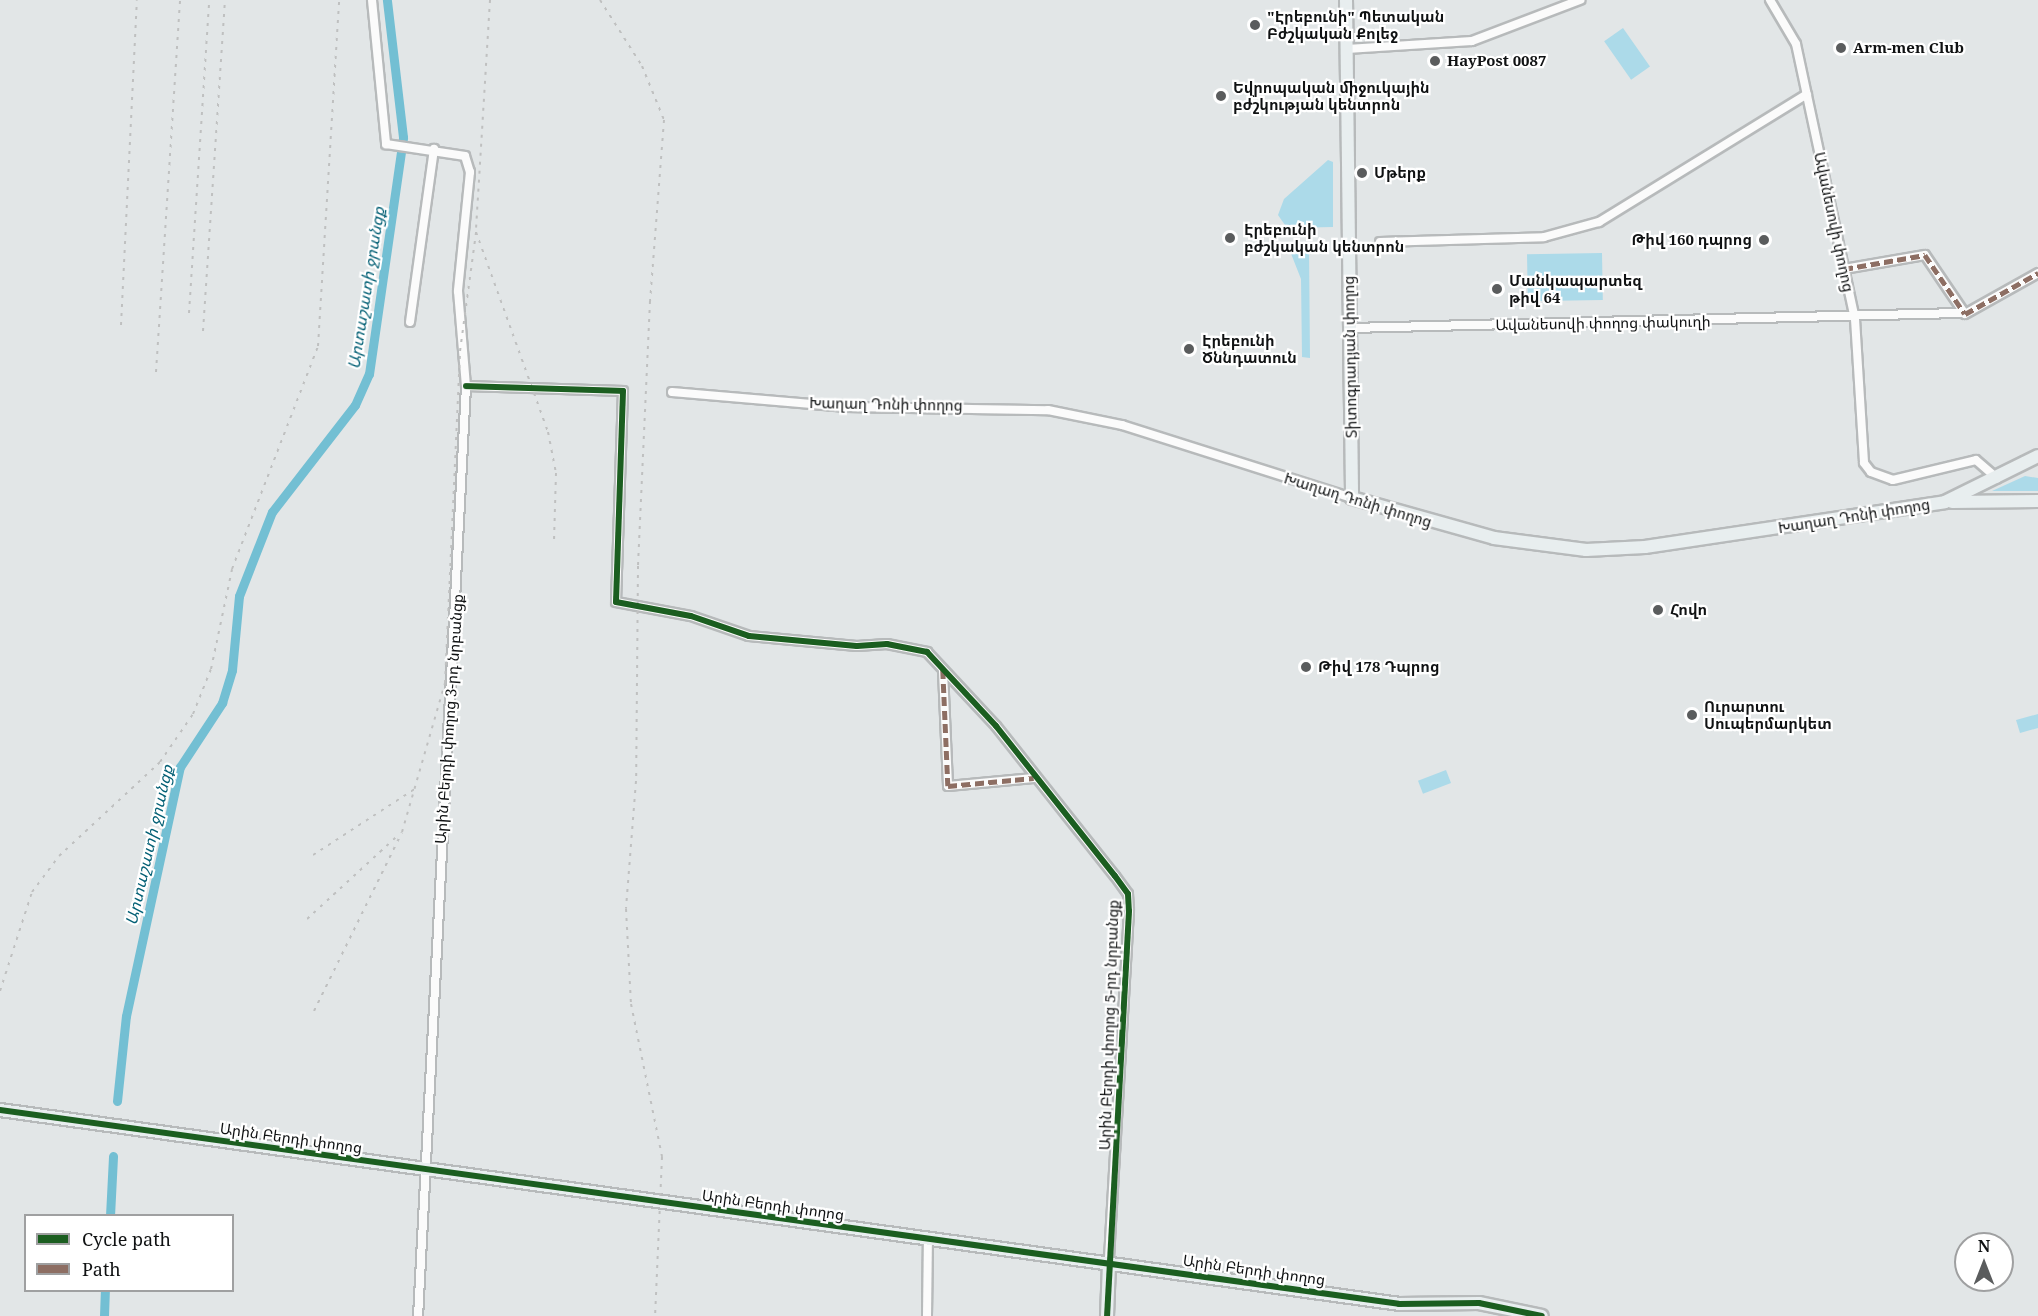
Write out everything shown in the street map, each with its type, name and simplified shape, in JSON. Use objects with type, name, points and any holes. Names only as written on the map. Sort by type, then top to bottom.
[{"type":"street","points":[[372,0],[386,144],[434,149],[410,322]]},
{"type":"street","name":"Տիտոգրադյան փողոց","points":[[1346,0],[1352,498]]},
{"type":"street","points":[[1347,49],[1472,41],[1580,0]]},
{"type":"street","name":"Ավանեսովի փողոց","points":[[1770,0],[1796,44],[1855,319],[1861,452],[1871,472],[1893,480],[1976,460],[1997,478]]},
{"type":"street","points":[[1380,242],[1544,237],[1599,222],[1807,94]]},
{"type":"street","name":"Արին Բերդի փողոց 3-րդ նրբանցք","points":[[418,1316],[466,386],[458,291],[469,164],[465,156],[434,149]]},
{"type":"street","points":[[1844,269],[1925,255],[1961,313]]},
{"type":"street","name":"Ավանեսովի փողոց փակուղի","points":[[1350,328],[1855,319],[1961,313],[1975,311],[2038,273]]},
{"type":"street","name":"Արին Բերդի փողոց 5-րդ նրբանցք","points":[[466,386],[623,391],[616,602],[691,616],[749,636],[918,649],[943,670],[996,726],[1034,778],[1128,894],[1107,1316]]},
{"type":"street","name":"Խաղաղ Դոնի փողոց","points":[[672,392],[846,407],[1048,410],[1122,425],[1352,498],[1494,538],[1586,550],[1645,547],[1945,502],[2038,456]]},
{"type":"street","points":[[1945,502],[2038,501]]},
{"type":"street","points":[[943,670],[948,786],[1034,778]]},
{"type":"street","name":"Արին Բերդի փողոց","points":[[0,1110],[1399,1304],[1479,1303],[1542,1316]]},
{"type":"street","points":[[927,1316],[928,1239]]},
{"type":"shaded area","points":[[1623,28],[1650,67],[1631,80],[1604,41]]},
{"type":"shaded area","points":[[1328,160],[1333,162],[1333,227],[1287,228],[1278,215],[1284,199]]},
{"type":"shaded area","points":[[1288,246],[1309,246],[1310,358],[1302,357],[1301,279]]},
{"type":"shaded area","points":[[1602,253],[1603,300],[1528,301],[1527,254]]},
{"type":"shaded area","points":[[2025,476],[2038,478],[2038,491],[1992,491]]},
{"type":"shaded area","points":[[2038,714],[2038,728],[2020,733],[2016,720]]},
{"type":"shaded area","points":[[1446,770],[1451,783],[1423,794],[1418,781]]},
{"type":"waterway","name":"Արտաշատի ջրանցք","points":[[117,1101],[126,1016],[180,767],[222,703],[232,670],[239,596],[272,512],[355,405],[369,374],[403,137],[387,0]]},
{"type":"waterway","name":"Արտաշատի ջրանցք","points":[[110,1214],[113,1156]]},
{"type":"waterway","name":"Արտաշատի ջրանցք","points":[[104,1316],[105,1292]]},
{"type":"railway","points":[[121,325],[137,0]]},
{"type":"railway","points":[[156,372],[180,0]]},
{"type":"railway","points":[[189,313],[209,0]]},
{"type":"railway","points":[[203,331],[225,0]]},
{"type":"railway","points":[[0,991],[32,892],[59,856],[160,762],[193,714],[211,669],[232,569],[318,346],[339,0]]},
{"type":"railway","points":[[490,0],[476,232],[548,432],[556,473],[554,541]]},
{"type":"railway","points":[[600,0],[642,66],[664,120],[650,301],[638,566],[636,781],[626,909],[631,1004],[662,1157],[655,1316]]},
{"type":"railway","points":[[314,1011],[402,832],[445,683],[460,351],[476,232]]},
{"type":"railway","points":[[313,855],[416,788]]},
{"type":"railway","points":[[307,919],[395,838]]},
{"type":"marked path","points":[[1844,269],[1925,255],[1965,314],[2038,273]]},
{"type":"marked path","points":[[943,670],[948,786],[1034,778]]},
{"type":"cycle path","points":[[466,386],[623,391],[616,602],[691,616],[749,636],[857,646],[887,644],[927,652],[996,726],[1128,894],[1129,911],[1107,1316]]},
{"type":"cycle path","points":[[0,1110],[1399,1304],[1479,1303],[1542,1316]]},
{"type":"place","name":"\"Էրեբունի\" Պետական Բժշկական Քոլեջ","points":[[1255,25]]},
{"type":"place","name":"Arm-men Club","points":[[1841,48]]},
{"type":"place","name":"HayPost 0087","points":[[1435,61]]},
{"type":"place","name":"Եվրոպական միջուկային բժշկության կենտրոն","points":[[1221,96]]},
{"type":"place","name":"Մթերք","points":[[1362,173]]},
{"type":"place","name":"Էրեբունի բժշկական կենտրոն","points":[[1230,238]]},
{"type":"place","name":"Թիվ 160 դպրոց","points":[[1764,240]]},
{"type":"place","name":"Մանկապարտեզ թիվ 64","points":[[1497,289]]},
{"type":"place","name":"Էրեբունի Ծննդատուն","points":[[1189,349]]},
{"type":"place","name":"Հովո","points":[[1658,610]]},
{"type":"place","name":"Թիվ 178 Դպրոց","points":[[1306,667]]},
{"type":"place","name":"Ուրարտու Սուպերմարկետ","points":[[1692,715]]}]
